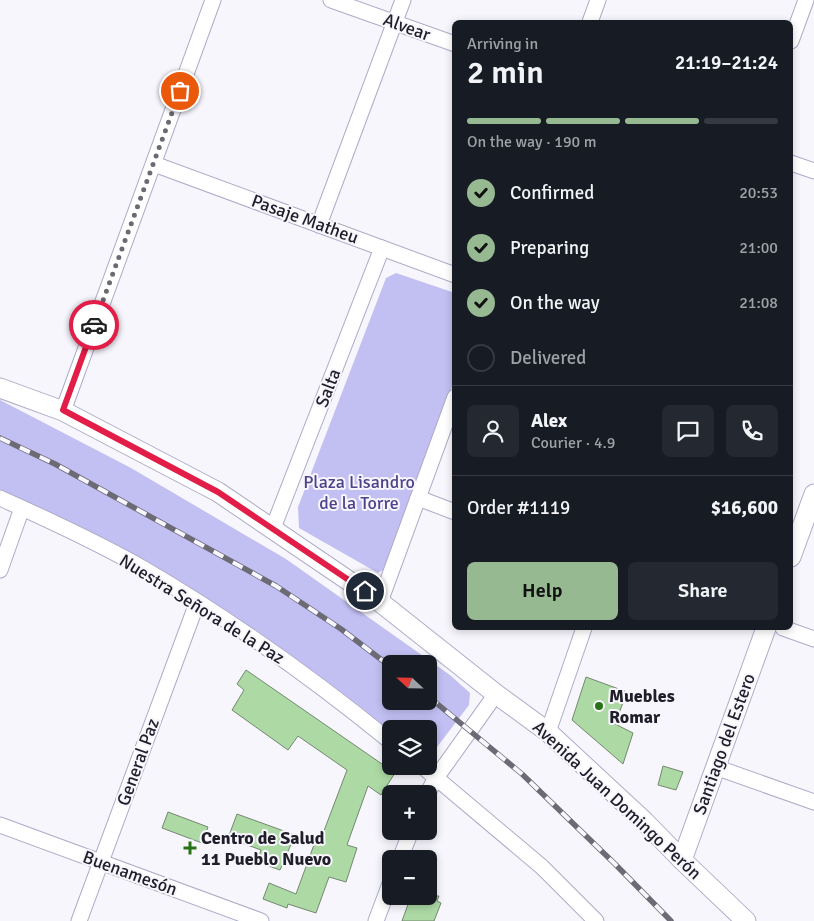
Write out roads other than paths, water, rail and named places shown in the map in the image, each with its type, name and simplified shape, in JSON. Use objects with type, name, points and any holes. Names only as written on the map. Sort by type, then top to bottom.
[{"type":"street","points":[[63,410],[213,0]]},
{"type":"street","name":"Alvear","points":[[331,0],[452,43]]},
{"type":"street","points":[[319,225],[403,0]]},
{"type":"street","points":[[591,20],[598,0]]},
{"type":"street","points":[[793,36],[806,0]]},
{"type":"street","name":"Pasaje Matheu","points":[[154,164],[452,274]]},
{"type":"street","points":[[793,164],[814,172]]},
{"type":"street","name":"Salta","points":[[273,528],[382,248]]},
{"type":"street","name":"Avenida Juan Domingo Perón","points":[[0,388],[63,410],[218,492],[380,602],[496,694],[548,732],[644,821],[746,921]]},
{"type":"street","points":[[380,602],[452,404]]},
{"type":"street","points":[[793,552],[814,494]]},
{"type":"street","name":"Nuestra Señora de la Paz","points":[[0,498],[146,570],[278,656],[382,735]]},
{"type":"street","points":[[418,498],[452,511]]},
{"type":"street","points":[[0,570],[22,508]]},
{"type":"street","name":"General Paz","points":[[79,921],[197,603]]},
{"type":"street","points":[[548,732],[583,630]]},
{"type":"street","name":"Santiago del Estero","points":[[682,860],[765,630]]},
{"type":"street","points":[[789,630],[814,639]]},
{"type":"street","points":[[432,785],[496,694]]},
{"type":"street","points":[[715,767],[814,802]]},
{"type":"street","points":[[432,775],[542,867],[596,921]]},
{"type":"street","name":"Buenamesón","points":[[0,825],[261,921]]},
{"type":"street","points":[[376,921],[382,905]]},
{"type":"railway","points":[[0,438],[55,464],[276,586],[341,629],[382,660]]},
{"type":"railway","points":[[438,704],[522,774],[671,921]]},
{"type":"place","name":"Muebles Romar","points":[[599,706]]},
{"type":"place","name":"Centro de Salud 11 Pueblo Nuevo","points":[[190,848]]},
{"type":"park label","name":"Plaza Lisandro de la Torre","points":[[359,492]]}]
